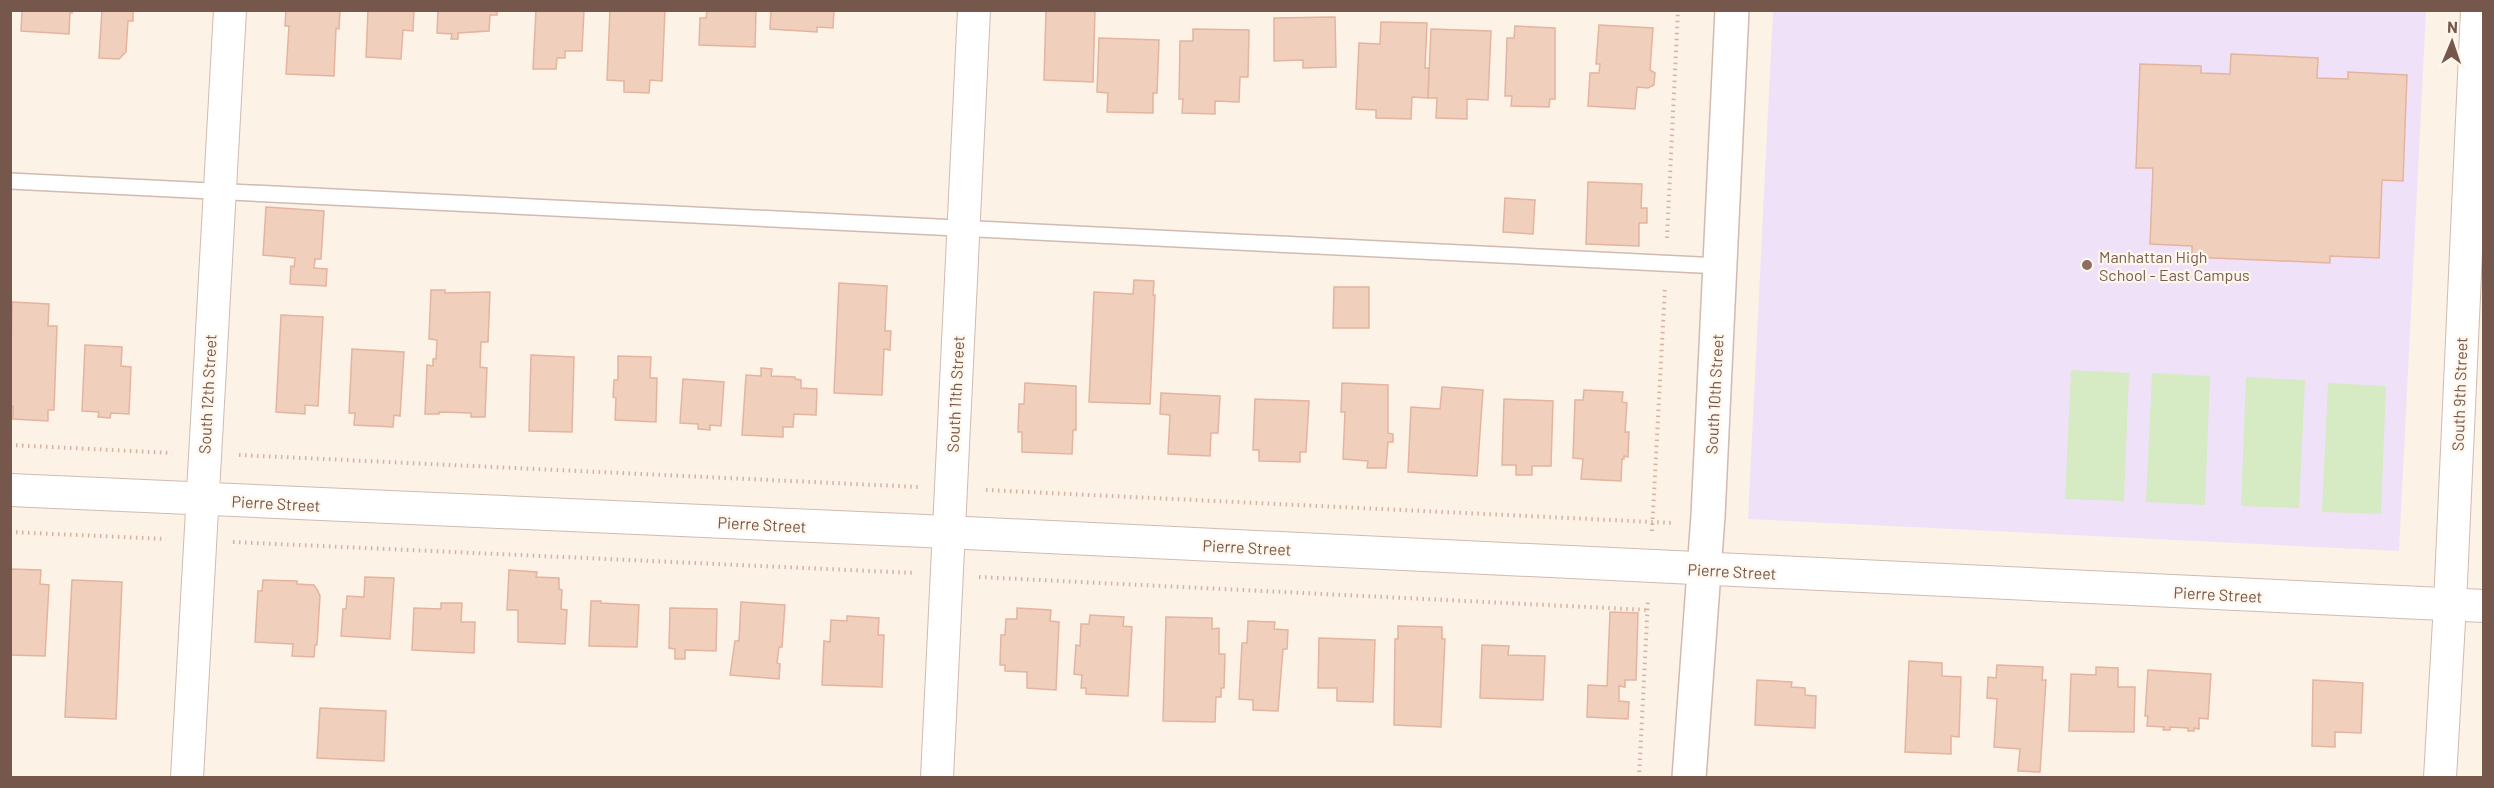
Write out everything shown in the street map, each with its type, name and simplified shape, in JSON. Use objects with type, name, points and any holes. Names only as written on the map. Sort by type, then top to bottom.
[{"type":"street","name":"South 12th Street","points":[[186,777],[230,10]]},
{"type":"street","name":"South 11th Street","points":[[937,777],[974,10]]},
{"type":"street","name":"South 10th Street","points":[[1689,777],[1707,525],[1732,10]]},
{"type":"street","name":"South 9th Street","points":[[2440,777],[2450,604],[2473,304],[2477,10]]},
{"type":"street","name":"Pierre Street","points":[[10,490],[948,532],[2484,606]]},
{"type":"lane","points":[[10,181],[1720,266]]},
{"type":"path","points":[[1640,777],[1677,10]]},
{"type":"path","points":[[10,445],[1707,525]]},
{"type":"path","points":[[10,532],[946,574],[1648,610]]},
{"type":"shaded area","name":"Manhattan High School - East Campus","points":[[1773,11],[2426,11],[2399,551],[1748,519]]},
{"type":"green space","points":[[2071,370],[2129,373],[2124,501],[2065,499]]},
{"type":"green space","points":[[2152,373],[2210,376],[2205,505],[2146,502]]},
{"type":"green space","points":[[2246,377],[2305,380],[2299,508],[2241,506]]},
{"type":"green space","points":[[2328,383],[2386,386],[2381,514],[2322,512]]},
{"type":"building","points":[[18,10],[73,10],[72,13],[70,12],[69,34],[21,31],[22,11]]},
{"type":"building","points":[[102,10],[133,10],[133,21],[128,21],[126,52],[119,59],[99,58]]},
{"type":"building","points":[[286,10],[340,10],[339,29],[336,28],[334,76],[286,74],[289,26],[285,26]]},
{"type":"building","points":[[368,10],[414,10],[413,31],[403,30],[401,59],[366,57]]},
{"type":"building","points":[[438,10],[497,10],[497,15],[490,15],[489,31],[458,33],[458,39],[451,39],[452,34],[437,33]]},
{"type":"building","points":[[536,10],[584,10],[582,51],[565,51],[565,58],[557,58],[556,69],[533,69]]},
{"type":"building","points":[[610,10],[665,10],[662,81],[650,80],[649,93],[624,92],[624,81],[607,80]]},
{"type":"building","points":[[707,10],[756,10],[755,47],[699,45],[700,18],[706,18]]},
{"type":"building","points":[[771,10],[834,10],[833,28],[817,27],[817,32],[770,29]]},
{"type":"building","points":[[1046,10],[1095,10],[1093,82],[1044,80]]},
{"type":"building","points":[[1335,17],[1336,67],[1303,68],[1303,60],[1274,61],[1274,18]]},
{"type":"building","points":[[1381,22],[1427,23],[1425,68],[1429,68],[1428,98],[1412,97],[1411,119],[1376,118],[1376,110],[1356,109],[1359,43],[1380,44]]},
{"type":"building","points":[[1599,25],[1653,28],[1650,70],[1655,73],[1654,85],[1648,88],[1637,87],[1635,109],[1588,106],[1590,73],[1599,73],[1600,64],[1596,64]]},
{"type":"building","points":[[1515,26],[1555,28],[1555,99],[1550,99],[1549,107],[1511,106],[1512,96],[1505,96],[1507,38],[1514,38]]},
{"type":"building","points":[[1193,29],[1249,30],[1248,77],[1240,77],[1239,102],[1215,101],[1215,114],[1182,113],[1183,99],[1179,99],[1180,41],[1193,41]]},
{"type":"building","points":[[1431,29],[1491,31],[1488,100],[1467,99],[1467,119],[1436,118],[1437,98],[1428,98]]},
{"type":"building","points":[[1099,38],[1159,40],[1157,93],[1153,93],[1153,113],[1107,112],[1108,93],[1097,92]]},
{"type":"building","points":[[2231,54],[2318,58],[2317,78],[2348,79],[2348,72],[2407,75],[2403,181],[2382,180],[2379,258],[2330,256],[2330,263],[2192,257],[2192,246],[2150,244],[2153,168],[2136,168],[2140,64],[2201,66],[2201,73],[2230,74]]},
{"type":"building","points":[[1588,182],[1642,184],[1641,208],[1647,208],[1647,223],[1639,223],[1639,246],[1586,244]]},
{"type":"building","points":[[1505,198],[1535,200],[1533,234],[1503,232]]},
{"type":"building","points":[[266,207],[324,211],[321,259],[315,259],[314,268],[327,269],[326,286],[290,284],[291,266],[294,267],[295,258],[263,255]]},
{"type":"building","points":[[1134,280],[1154,281],[1150,404],[1089,402],[1094,292],[1133,294]]},
{"type":"building","points":[[839,283],[887,286],[885,331],[891,331],[890,350],[884,349],[882,395],[834,393]]},
{"type":"building","points":[[1334,287],[1369,287],[1369,328],[1333,328]]},
{"type":"building","points":[[431,290],[445,290],[445,293],[490,292],[488,342],[481,342],[480,367],[487,368],[485,417],[471,417],[471,413],[425,414],[427,365],[433,366],[433,359],[436,359],[437,340],[429,339]]},
{"type":"building","points":[[12,302],[49,304],[48,326],[57,326],[54,410],[48,410],[48,421],[13,419],[13,406],[10,406]]},
{"type":"building","points":[[281,315],[323,317],[318,406],[305,405],[305,414],[276,412]]},
{"type":"building","points":[[85,345],[122,347],[121,366],[131,367],[129,414],[111,413],[110,418],[98,417],[99,412],[82,411]]},
{"type":"building","points":[[352,349],[404,352],[400,416],[394,415],[393,427],[354,425],[355,413],[349,413]]},
{"type":"building","points":[[531,355],[574,357],[572,432],[529,431]]},
{"type":"building","points":[[618,356],[651,357],[650,378],[657,378],[656,422],[615,420],[616,398],[613,397],[614,380],[618,380]]},
{"type":"building","points":[[761,368],[772,369],[771,376],[795,377],[801,380],[801,388],[817,389],[816,415],[794,414],[793,427],[783,427],[783,437],[742,435],[746,375],[761,376]]},
{"type":"building","points":[[683,379],[724,382],[721,426],[710,425],[710,430],[698,429],[698,424],[680,423]]},
{"type":"building","points":[[1025,383],[1076,386],[1076,430],[1073,430],[1072,454],[1022,452],[1022,432],[1018,432],[1019,404],[1024,404]]},
{"type":"building","points":[[1342,383],[1388,385],[1388,433],[1393,434],[1393,442],[1388,442],[1386,468],[1367,468],[1368,461],[1343,459],[1345,412],[1341,412]]},
{"type":"building","points":[[1442,387],[1483,390],[1477,476],[1408,472],[1411,407],[1440,409]]},
{"type":"building","points":[[1584,390],[1623,392],[1622,402],[1627,403],[1625,432],[1629,432],[1628,457],[1624,456],[1622,459],[1621,481],[1581,479],[1583,459],[1573,458],[1575,400],[1583,400]]},
{"type":"building","points":[[1161,393],[1220,396],[1218,433],[1211,433],[1210,456],[1168,454],[1170,415],[1160,414]]},
{"type":"building","points":[[1255,399],[1309,401],[1306,452],[1300,452],[1300,462],[1259,461],[1259,450],[1253,450]]},
{"type":"building","points":[[1504,399],[1553,401],[1551,466],[1532,466],[1532,475],[1516,475],[1516,465],[1502,465]]},
{"type":"building","points":[[10,569],[41,570],[40,584],[49,585],[45,656],[10,655]]},
{"type":"building","points":[[509,570],[537,572],[536,577],[559,578],[559,589],[562,590],[561,609],[567,610],[565,644],[518,642],[518,610],[507,610]]},
{"type":"building","points":[[365,577],[394,578],[390,639],[341,636],[343,609],[346,609],[347,596],[364,597]]},
{"type":"building","points":[[72,580],[122,582],[116,719],[65,717]]},
{"type":"building","points":[[263,580],[297,581],[297,584],[314,585],[318,591],[320,596],[317,645],[315,645],[314,657],[292,656],[293,644],[255,642],[258,591],[262,591]]},
{"type":"building","points":[[591,601],[639,605],[637,647],[589,646]]},
{"type":"building","points":[[741,602],[785,605],[782,647],[779,647],[777,663],[780,664],[779,679],[730,675],[735,641],[739,641]]},
{"type":"building","points":[[441,603],[462,603],[461,622],[475,622],[474,653],[412,650],[414,608],[441,609]]},
{"type":"building","points":[[670,608],[717,609],[716,651],[685,650],[685,659],[675,659],[675,649],[669,648]]},
{"type":"building","points":[[1017,608],[1051,610],[1050,621],[1059,622],[1056,690],[1027,688],[1027,672],[1005,671],[1005,665],[1000,665],[1001,635],[1005,635],[1006,619],[1017,619]]},
{"type":"building","points":[[1610,612],[1638,613],[1636,680],[1625,680],[1625,687],[1619,686],[1619,701],[1629,702],[1628,719],[1587,717],[1588,685],[1607,686]]},
{"type":"building","points":[[1090,615],[1124,617],[1123,626],[1132,627],[1128,696],[1086,694],[1086,688],[1081,688],[1082,675],[1074,674],[1076,645],[1080,646],[1081,624],[1089,624]]},
{"type":"building","points":[[847,616],[879,618],[878,635],[884,635],[882,687],[822,685],[824,641],[830,642],[831,620],[847,621]]},
{"type":"building","points":[[1166,617],[1212,618],[1212,629],[1219,628],[1219,654],[1225,654],[1224,688],[1221,688],[1221,697],[1216,697],[1215,722],[1163,721]]},
{"type":"building","points":[[1248,621],[1275,622],[1274,629],[1288,630],[1287,649],[1283,649],[1278,711],[1253,710],[1253,700],[1239,699],[1242,643],[1247,643]]},
{"type":"building","points":[[1398,626],[1442,627],[1442,639],[1445,639],[1441,727],[1394,725],[1395,639],[1398,639]]},
{"type":"building","points":[[1319,638],[1375,640],[1373,702],[1337,701],[1337,688],[1318,688]]},
{"type":"building","points":[[1482,645],[1509,646],[1508,655],[1545,656],[1543,700],[1480,698]]},
{"type":"building","points":[[1909,661],[1942,663],[1942,676],[1961,677],[1959,737],[1951,736],[1951,754],[1905,752]]},
{"type":"building","points":[[1997,665],[2043,667],[2042,680],[2046,680],[2040,772],[2018,771],[2020,749],[1994,747],[1997,699],[1987,698],[1988,677],[1996,678]]},
{"type":"building","points":[[2096,667],[2118,668],[2118,687],[2135,687],[2134,732],[2069,731],[2071,674],[2096,675]]},
{"type":"building","points":[[2148,670],[2211,674],[2208,719],[2199,718],[2199,729],[2194,728],[2194,731],[2188,731],[2188,728],[2170,727],[2170,730],[2163,730],[2164,727],[2147,726],[2148,716],[2145,716]]},
{"type":"building","points":[[1757,680],[1792,682],[1791,687],[1805,688],[1805,695],[1816,696],[1815,728],[1755,725]]},
{"type":"building","points":[[2313,680],[2363,683],[2361,733],[2335,732],[2335,747],[2312,746]]},
{"type":"building","points":[[320,708],[386,711],[384,761],[317,758]]},
{"type":"place","name":"Manhattan High School - East Campus","points":[[2087,265]]}]
